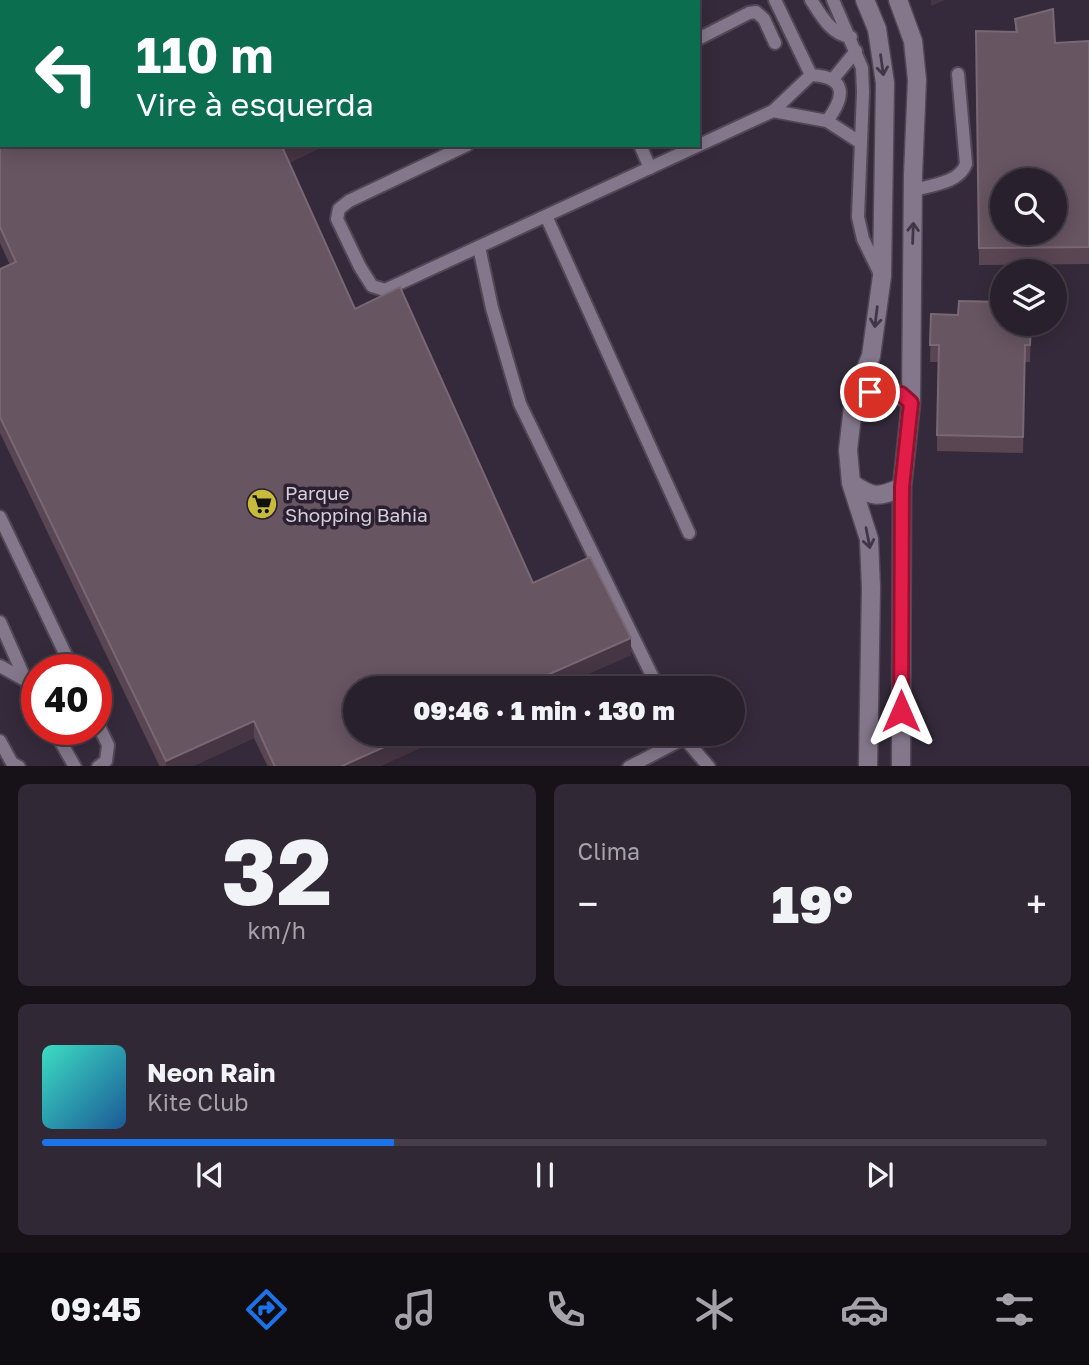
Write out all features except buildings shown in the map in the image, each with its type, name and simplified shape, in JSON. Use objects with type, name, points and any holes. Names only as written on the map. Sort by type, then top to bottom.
[{"type":"street","points":[[865,0],[877,29],[885,83],[881,276],[871,356],[854,398],[848,450],[851,483],[869,539],[871,588],[868,766]]},
{"type":"street","points":[[898,0],[913,41],[917,80],[911,403],[902,487],[901,766]]},
{"type":"street","points":[[854,398],[870,392],[884,391],[901,394],[911,403]]},
{"type":"street","points":[[851,483],[868,495],[884,496],[902,487]]},
{"type":"lane","points":[[775,0],[811,75]]},
{"type":"lane","points":[[811,0],[840,36],[851,37]]},
{"type":"lane","points":[[833,0],[862,68],[858,217],[863,239],[881,276]]},
{"type":"lane","points":[[700,37],[756,12],[764,19],[775,43]]},
{"type":"lane","points":[[833,79],[856,51]]},
{"type":"lane","points":[[914,190],[953,179],[963,173],[966,164],[958,74]]},
{"type":"lane","points":[[700,145],[773,111],[811,75],[825,75],[833,79],[840,92],[840,104],[827,121]]},
{"type":"lane","points":[[773,111],[827,121],[861,143]]},
{"type":"lane","points":[[463,147],[349,201],[339,209],[337,219],[372,286],[385,290],[695,147]]},
{"type":"lane","points":[[640,147],[650,168]]},
{"type":"lane","points":[[546,216],[689,533]]},
{"type":"lane","points":[[480,247],[492,308],[520,404],[652,676]]},
{"type":"lane","points":[[0,517],[65,654]]},
{"type":"lane","points":[[0,622],[21,670]]},
{"type":"lane","points":[[0,666],[21,678]]},
{"type":"lane","points":[[0,741],[12,763],[19,766]]},
{"type":"lane","points":[[63,745],[75,766]]},
{"type":"lane","points":[[98,766],[106,761],[108,745]]},
{"type":"lane","points":[[629,766],[664,746]]},
{"type":"lane","points":[[691,746],[709,766]]},
{"type":"place","name":"Parque Shopping Bahia","points":[[262,504]]},
{"type":"route","points":[[870,392],[901,394],[911,403],[902,487],[901,711]]}]
